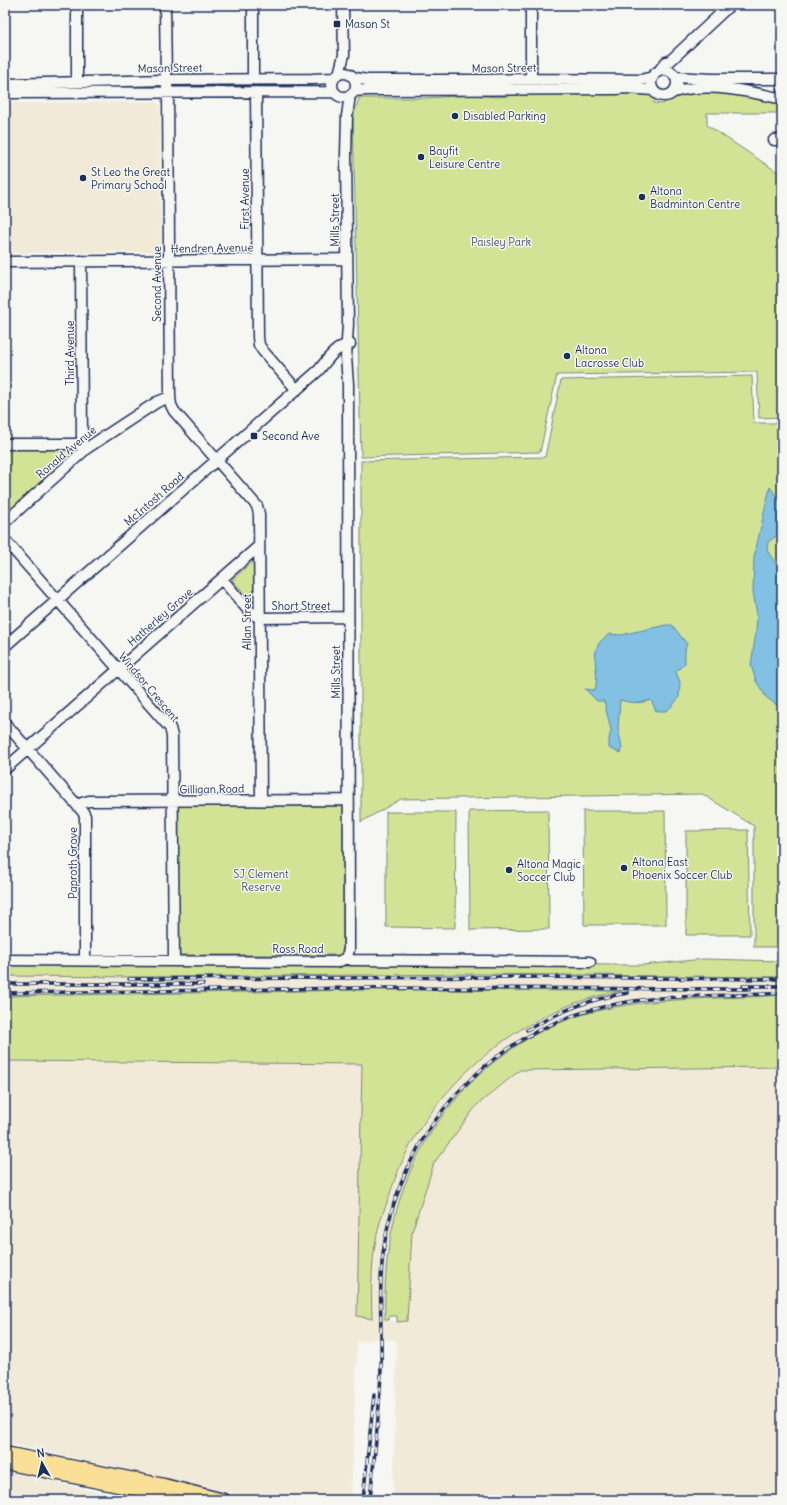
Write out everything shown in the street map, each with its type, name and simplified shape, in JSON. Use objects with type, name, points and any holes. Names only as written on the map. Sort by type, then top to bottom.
[{"type":"main road","points":[[5,1453],[164,1485],[224,1500]]},
{"type":"main road","points":[[5,1463],[138,1490],[174,1500]]},
{"type":"street","points":[[77,5],[77,82]]},
{"type":"street","points":[[165,5],[166,80]]},
{"type":"street","points":[[253,5],[253,80]]},
{"type":"street","points":[[337,94],[332,85],[337,76],[344,55],[344,5]]},
{"type":"street","points":[[531,5],[531,79]]},
{"type":"street","points":[[730,5],[670,61],[666,62],[655,75],[651,84],[653,90],[664,96],[686,88],[696,87],[733,89],[759,93],[782,99]]},
{"type":"street","points":[[5,93],[256,92],[337,94],[343,97],[352,93],[357,85],[344,55]]},
{"type":"street","points":[[670,61],[677,86],[674,92]]},
{"type":"street","points":[[655,75],[667,71],[674,75],[711,79],[782,79]]},
{"type":"street","points":[[337,76],[342,72],[352,76]]},
{"type":"street","name":"Mason Street","points":[[352,93],[366,90],[484,85],[531,79],[640,80],[655,75]]},
{"type":"street","name":"Mason Street","points":[[5,84],[166,80],[312,79],[337,76]]},
{"type":"street","name":"Mason Street","points":[[352,76],[367,80],[653,90]]},
{"type":"street","name":"Second Avenue","points":[[166,80],[168,92],[170,398],[174,411],[217,459]]},
{"type":"street","points":[[782,85],[782,96]]},
{"type":"street","name":"First Avenue","points":[[256,92],[259,345],[296,389]]},
{"type":"street","name":"Mills Street","points":[[346,958],[349,950],[347,116],[352,93]]},
{"type":"street","name":"Mills Street","points":[[337,94],[347,116]]},
{"type":"street","name":"Hendren Avenue","points":[[5,262],[347,259]]},
{"type":"street","name":"Third Avenue","points":[[81,261],[85,446]]},
{"type":"street","name":"McIntosh Road","points":[[5,646],[318,370],[336,350],[348,344]]},
{"type":"street","name":"McIntosh Road","points":[[318,370],[335,360],[348,357]]},
{"type":"street","name":"Ronald Avenue","points":[[5,522],[85,446],[157,402],[170,398]]},
{"type":"street","points":[[5,444],[85,446]]},
{"type":"street","name":"Allan Street","points":[[217,459],[257,506],[259,514],[261,800]]},
{"type":"street","name":"Windsor Crescent","points":[[5,540],[170,728],[172,736],[174,960]]},
{"type":"street","name":"Hatherley Grove","points":[[5,769],[259,546]]},
{"type":"street","name":"Short Street","points":[[222,579],[248,610],[260,618],[348,618]]},
{"type":"street","name":"Paproth Grove","points":[[5,723],[83,812],[85,822],[85,960]]},
{"type":"street","name":"Gilligan Road","points":[[78,806],[82,802],[88,801],[348,800]]},
{"type":"street","name":"Ross Road","points":[[5,960],[338,962],[346,958],[352,960],[399,961],[590,962]]},
{"type":"shaded area","name":"St Leo the Great Primary School","points":[[156,102],[160,106],[161,250],[158,252],[5,253],[5,103]]},
{"type":"shaded area","points":[[477,974],[782,977],[782,995],[657,1001],[625,1005],[593,1012],[557,1024],[520,1043],[503,1054],[475,1079],[458,1097],[433,1129],[413,1164],[399,1202],[389,1244],[385,1319],[397,1322],[407,1321],[412,1232],[434,1163],[477,1105],[520,1070],[782,1067],[782,1500],[393,1500],[397,1340],[372,1339],[357,1342],[351,1500],[259,1500],[5,1443],[5,1061],[363,1064],[357,1315],[371,1319],[372,1268],[379,1226],[404,1159],[411,1144],[431,1114],[469,1070],[494,1048],[512,1035],[549,1015],[572,1005],[597,996],[619,991],[370,990],[5,996],[5,976],[141,977]]},
{"type":"shaded area","points":[[5,1471],[24,1475],[130,1500],[5,1500]]},
{"type":"green space","name":"Paisley Park","points":[[599,92],[650,93],[654,95],[654,103],[663,104],[676,94],[695,92],[742,94],[782,103],[782,113],[707,113],[707,125],[782,175],[782,417],[759,418],[757,372],[557,375],[540,452],[361,457],[353,118],[359,98],[426,98],[471,95],[499,97],[524,94],[594,94]]},
{"type":"green space","points":[[752,376],[754,423],[782,423],[782,947],[754,947],[754,826],[702,794],[401,799],[361,822],[361,461],[545,457],[561,380]]},
{"type":"green space","points":[[5,449],[70,449],[75,451],[75,454],[5,518]]},
{"type":"green space","points":[[254,560],[255,605],[232,580]]},
{"type":"green space","name":"SJ Clement Reserve","points":[[178,806],[343,806],[343,955],[178,955]]},
{"type":"green space","name":"Altona Magic Soccer Club","points":[[548,810],[549,929],[470,930],[469,811]]},
{"type":"green space","name":"Altona East Phoenix Soccer Club","points":[[583,811],[665,811],[666,925],[584,925]]},
{"type":"green space","points":[[386,812],[456,812],[455,928],[386,927]]},
{"type":"green space","points":[[748,830],[750,935],[686,935],[686,831]]},
{"type":"green space","points":[[704,959],[782,961],[782,977],[477,974],[141,977],[5,976],[5,964],[352,966],[353,964],[643,965]]},
{"type":"green space","points":[[370,990],[622,991],[589,998],[558,1010],[528,1025],[473,1065],[429,1116],[404,1158],[395,1179],[376,1237],[373,1260],[372,1319],[357,1316],[362,1064],[5,1061],[5,996]]},
{"type":"green space","points":[[782,995],[782,1067],[520,1070],[477,1105],[434,1163],[412,1232],[407,1321],[397,1322],[397,1316],[389,1316],[389,1320],[385,1319],[385,1289],[389,1246],[399,1202],[411,1169],[427,1138],[448,1109],[472,1082],[498,1059],[528,1039],[560,1023],[593,1012],[640,1003],[687,999]]},
{"type":"water","points":[[770,487],[780,503],[782,512],[782,532],[768,542],[767,550],[782,574],[782,709],[766,697],[756,681],[751,665],[757,615],[753,592],[754,557]]},
{"type":"water","points":[[672,625],[687,644],[685,650],[685,663],[676,672],[680,682],[679,697],[666,711],[656,711],[651,700],[636,703],[620,700],[618,729],[622,747],[620,753],[609,748],[611,730],[604,701],[597,701],[585,689],[595,690],[597,678],[595,657],[598,645],[609,634],[621,635]]},
{"type":"railway","points":[[129,979],[518,977],[782,979]]},
{"type":"railway","points":[[5,984],[203,984]]},
{"type":"railway","points":[[743,986],[782,986]]},
{"type":"railway","points":[[5,993],[360,988],[750,989]]},
{"type":"railway","points":[[527,1030],[551,1017],[588,1002],[628,993]]},
{"type":"railway","points":[[370,1500],[380,1384],[381,1291],[384,1246],[394,1204],[410,1164],[431,1127],[457,1093],[488,1064],[523,1039],[561,1020],[603,1007],[647,999],[669,997],[782,993]]},
{"type":"railway","points":[[363,1500],[374,1395]]},
{"type":"place","name":"Mason St","points":[[337,24]]},
{"type":"place","name":"Disabled Parking","points":[[455,116]]},
{"type":"place","name":"Bayfit Leisure Centre","points":[[421,157]]},
{"type":"place","name":"St Leo the Great Primary School","points":[[83,178]]},
{"type":"place","name":"Altona Badminton Centre","points":[[642,197]]},
{"type":"place","name":"Altona Lacrosse Club","points":[[567,356]]},
{"type":"place","name":"Second Ave","points":[[254,436]]},
{"type":"place","name":"Altona East Phoenix Soccer Club","points":[[624,868]]},
{"type":"place","name":"Altona Magic Soccer Club","points":[[509,870]]}]
